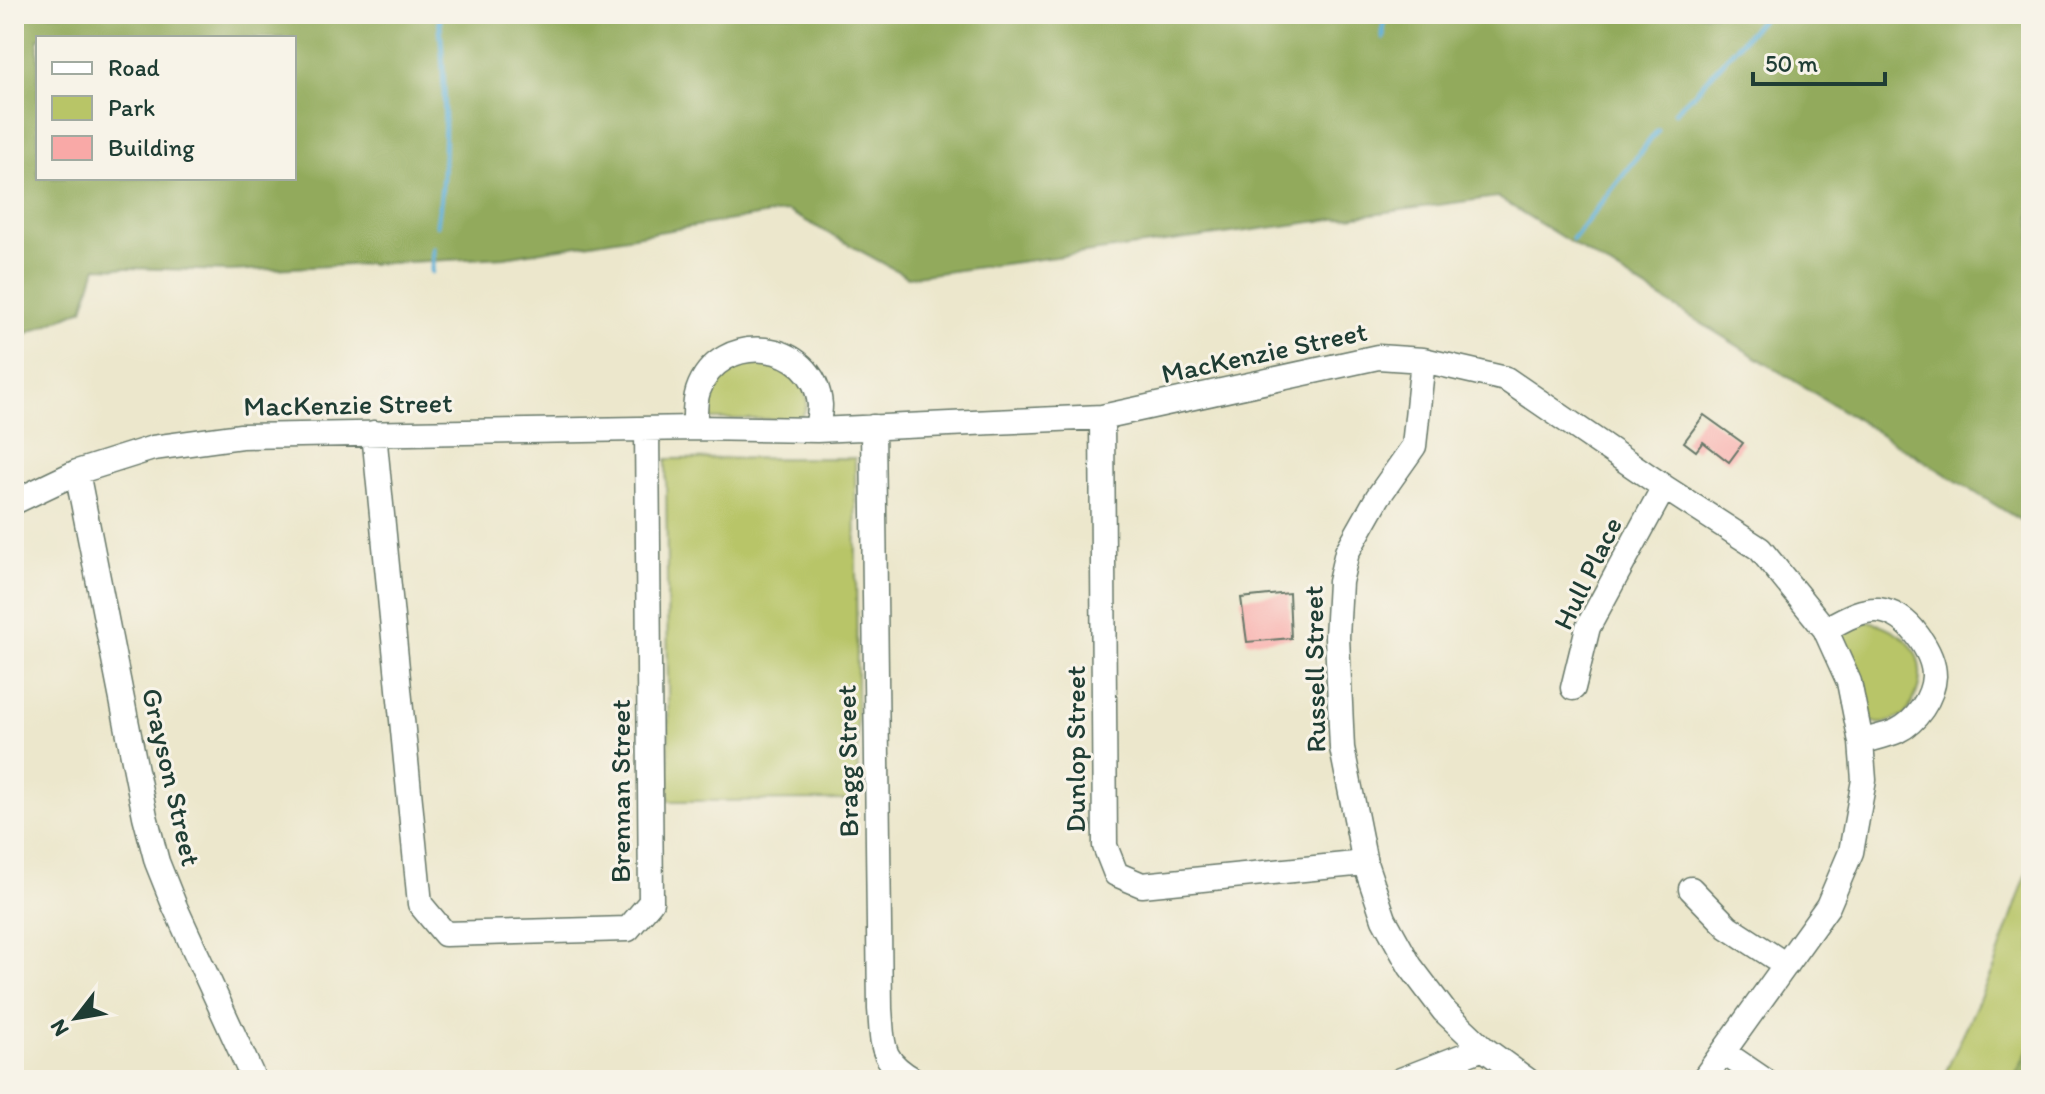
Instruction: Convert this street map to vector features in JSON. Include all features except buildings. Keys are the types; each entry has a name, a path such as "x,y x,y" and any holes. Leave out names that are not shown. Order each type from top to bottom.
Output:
{"street":[{"path":"695,428 696,401 705,377 723,359 747,349 760,349 785,355 805,371 818,394 817,430"},
{"name":"MacKenzie Street","path":"14,502 77,472 153,448 241,436 695,428 817,430 1102,417 1378,357 1423,360 1506,379 1760,549 1825,629 1849,682 1861,742 1864,780 1851,852 1828,906 1703,1080"},
{"name":"Russell Street","path":"1423,360 1414,446 1378,497 1347,552 1340,582 1337,637 1342,748 1365,863 1384,919 1410,966 1444,1011 1483,1048 1527,1080"},
{"name":"Dunlop Street","path":"1102,417 1105,846 1116,874 1142,885 1365,863"},
{"name":"Bragg Street","path":"873,427 880,1009 883,1050 898,1071 914,1080"},
{"name":"Brennan Street","path":"374,433 420,904 445,934 628,929 651,902 647,429"},
{"name":"Grayson Street","path":"77,472 145,816 157,862 254,1080"},
{"name":"Hull Place","path":"1573,688 1588,627 1664,487"},
{"path":"1825,629 1857,613 1875,610 1892,613 1909,624 1932,660 1934,676 1921,711 1899,730 1861,742"},
{"path":"1691,889 1728,927 1786,965"},
{"path":"1401,1080 1483,1048"},
{"path":"1723,1052 1764,1080"}],"green space":[{"path":"14,14 2031,14 2031,527 1497,197 908,277 788,211 505,257 230,271 96,267 83,309 14,339"},
{"path":"763,357 787,368 798,378 807,399 804,413 799,419 712,419 706,394 714,375 727,367"},
{"path":"855,458 858,800 669,801 666,459"},
{"path":"1869,621 1886,627 1911,646 1920,670 1919,685 1904,716 1885,723 1876,723 1867,718 1843,645 1846,632"},
{"path":"2031,861 2031,1080 1942,1080 1994,967"},
{"path":"2031,1044 2031,1080 2013,1080"}],"waterway":[{"path":"437,225 445,120 439,14"},
{"path":"1383,38 1384,14"},
{"path":"1675,112 1766,14"},
{"path":"1573,239 1658,130"},
{"path":"432,272 433,248"}]}
